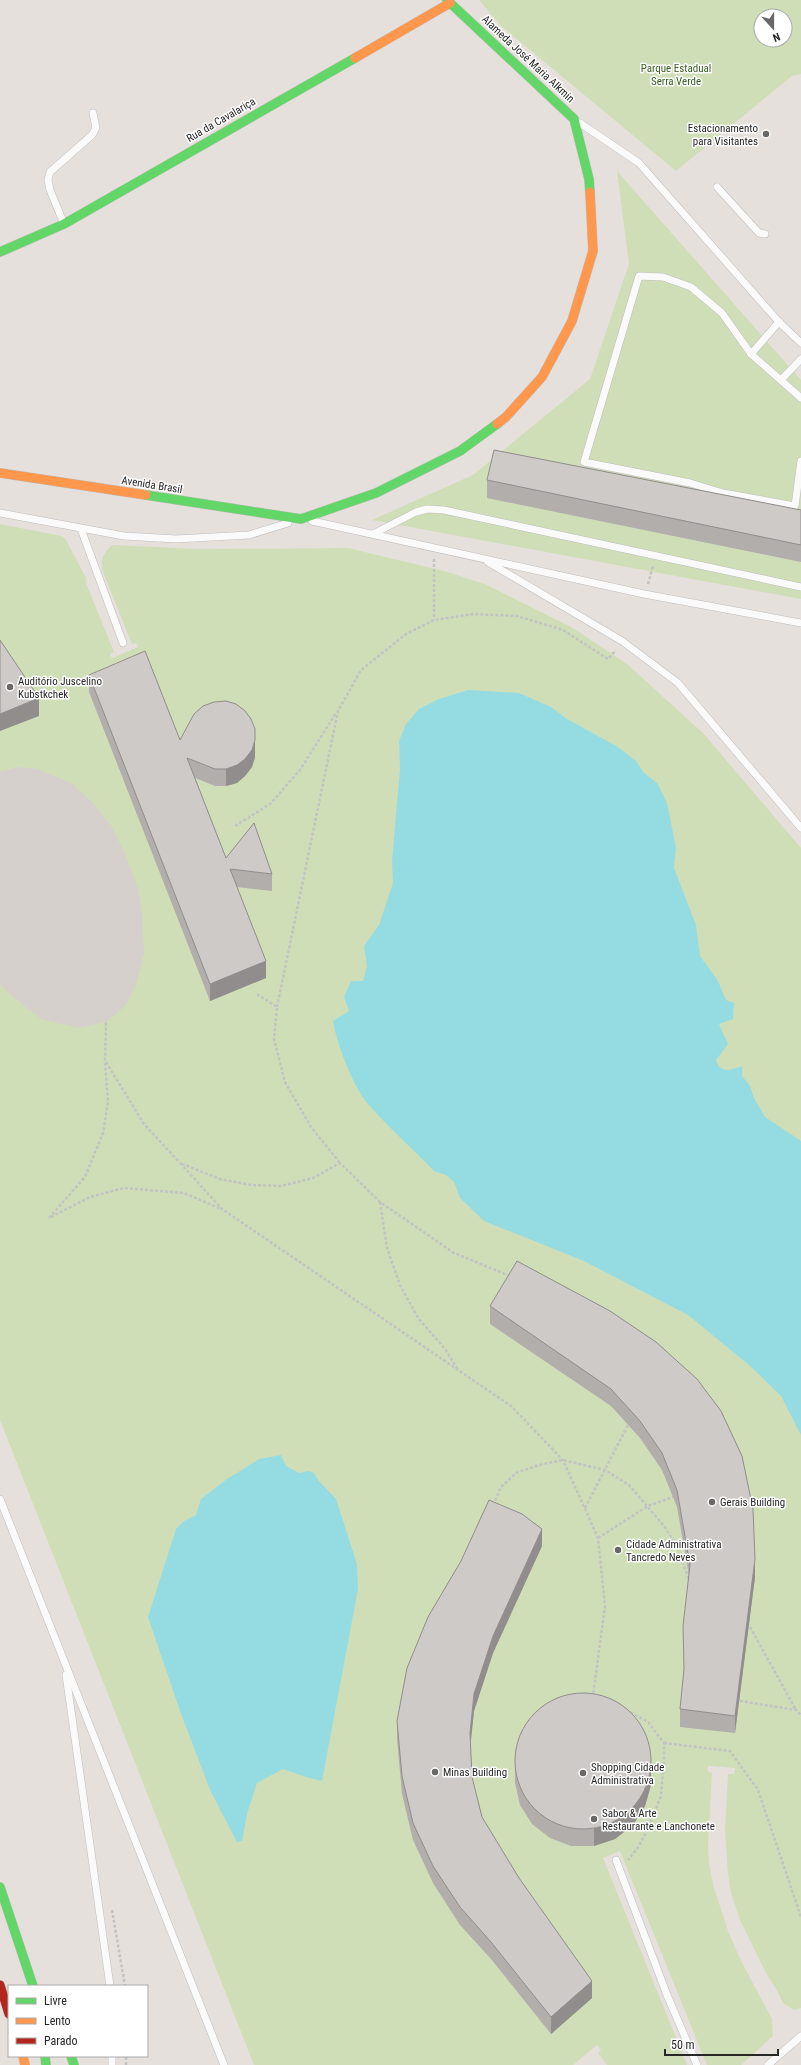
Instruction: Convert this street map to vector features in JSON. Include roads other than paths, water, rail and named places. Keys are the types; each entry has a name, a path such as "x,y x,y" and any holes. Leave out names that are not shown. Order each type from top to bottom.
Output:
{"main road":[{"name":"Alameda José Maria Alkmin","path":"449,2 574,119"},
{"name":"Rua da Cavalariça","path":"0,252 64,224 449,2"},
{"path":"301,519 376,493 460,451 506,417 542,377 572,321 593,251 589,179 574,119"},
{"name":"Avenida Brasil","path":"0,473 301,519"},
{"path":"0,1887 33,1985"},
{"path":"0,1986 8,2011"}],"lane":[{"path":"64,224 58,212 48,180 50,172 92,135 96,128 93,113"},
{"path":"574,119 639,163 779,322 801,344"},
{"path":"717,187 759,233 765,234"},
{"path":"801,398 751,354 722,313 691,287 663,277 639,276 584,462 690,483 723,493 795,506 801,461"},
{"path":"751,354 779,322"},
{"path":"781,380 801,359"},
{"path":"373,534 416,512 427,509 444,510 801,587"},
{"path":"0,513 124,536 176,539 249,535 301,519 644,594 801,622"},
{"path":"80,529 123,643"},
{"path":"482,559 622,642 678,683 801,828"},
{"path":"0,1499 64,1664 224,2065"},
{"path":"64,1664 110,1985"},
{"path":"616,1860 667,1995 697,2065"},
{"path":"768,2065 801,2036"}],"water":[{"path":"468,690 519,693 551,707 567,719 618,747 636,761 644,773 657,783 667,803 676,848 674,868 696,925 700,956 718,981 726,1000 734,1003 733,1019 719,1024 728,1044 716,1060 720,1067 726,1070 742,1066 742,1076 750,1086 754,1098 765,1117 801,1141 801,1435 781,1396 749,1365 688,1315 584,1261 484,1221 460,1198 454,1182 446,1175 434,1171 367,1103 356,1086 346,1064 333,1021 349,1011 344,997 351,981 363,981 367,966 364,946 379,925 393,883 392,861 400,769 399,741 406,724 419,709 439,699"},
{"path":"281,1455 286,1466 299,1473 309,1471 314,1473 318,1480 336,1499 357,1564 358,1589 322,1781 283,1769 257,1783 247,1814 242,1841 237,1842 210,1790 180,1711 148,1617 176,1529 184,1521 196,1515 201,1499 227,1479 259,1459"}],"place":[{"name":"Estacionamento para Visitantes","path":"766,134"},
{"name":"Auditório Juscelino Kubstkchek","path":"10,687"},
{"name":"Gerais Building","path":"712,1502"},
{"name":"Cidade Administrativa Tancredo Neves","path":"618,1550"},
{"name":"Minas Building","path":"435,1772"},
{"name":"Shopping Cidade Administrativa","path":"583,1773"},
{"name":"Sabor & Arte Restaurante e Lanchonete","path":"594,1819"}],"park label":[{"name":"Parque Estadual Serra Verde","path":"676,74"}]}
